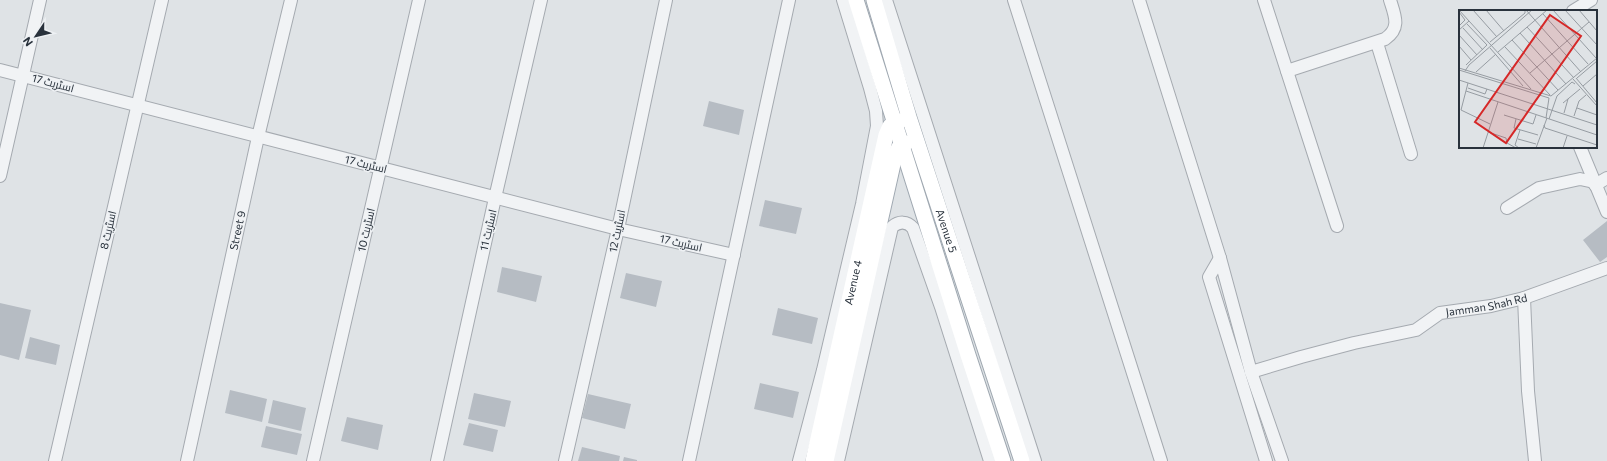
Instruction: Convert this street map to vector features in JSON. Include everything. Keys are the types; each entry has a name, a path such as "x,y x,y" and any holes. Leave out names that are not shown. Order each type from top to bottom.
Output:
{"main road":[{"name":"Avenue 5","path":"854,0 1003,461"},
{"name":"Avenue 5","path":"874,0 909,117 1022,461"},
{"path":"894,123 909,117"},
{"name":"Avenue 4","path":"813,461 886,134 888,129 894,123"},
{"path":"901,145 917,140"},
{"name":"Avenue 4","path":"826,461 895,155 897,149 901,145"}],"street":[{"path":"0,176 40,0"},
{"name":"اسٹریٹ 8","path":"55,461 162,0"},
{"name":"Street 9","path":"187,461 258,137 291,0"},
{"name":"اسٹریٹ 10","path":"313,461 420,0"},
{"name":"اسٹریٹ 11","path":"437,461 541,0"},
{"name":"اسٹریٹ 12","path":"565,461 618,229 666,0"},
{"path":"689,461 789,0"},
{"path":"799,461 860,211 877,126 876,111 870,88 854,0"},
{"path":"886,0 1035,461"},
{"path":"1014,0 1161,461"},
{"path":"1139,0 1220,258 1251,372 1282,461"},
{"path":"1264,0 1337,226"},
{"path":"1287,71 1385,39 1394,31 1396,23 1390,0"},
{"path":"1575,10 1591,0"},
{"path":"1376,43 1411,154"},
{"name":"اسٹریٹ 17","path":"0,70 618,229 734,255"},
{"path":"1580,148 1594,184 1607,212"},
{"path":"1507,208 1539,188 1580,179 1594,184 1607,178"},
{"path":"838,461 892,227 900,222 905,222 913,228 941,307 990,461"},
{"path":"1220,258 1209,277 1266,461"},
{"name":"Jamman Shah Rd","path":"1251,372 1354,343 1416,330 1440,313 1491,306 1524,298 1607,268"},
{"path":"1524,298 1528,391 1535,461"}],"building":[{"path":"709,101 744,110 739,135 703,126"},
{"path":"765,200 802,208 796,234 759,226"},
{"path":"1607,221 1607,257 1600,262 1583,240"},
{"path":"502,267 542,276 536,302 497,292"},
{"path":"626,273 662,281 656,307 620,298"},
{"path":"0,303 31,310 19,360 0,355"},
{"path":"778,308 818,318 812,344 772,335"},
{"path":"30,337 60,345 56,365 25,358"},
{"path":"760,383 799,392 793,418 754,409"},
{"path":"230,390 267,399 262,422 225,413"},
{"path":"474,393 511,401 505,427 468,419"},
{"path":"588,394 631,404 625,429 582,418"},
{"path":"273,400 306,408 301,431 268,423"},
{"path":"347,417 383,425 378,450 341,441"},
{"path":"469,423 498,430 493,452 463,445"},
{"path":"266,426 302,434 297,455 261,447"},
{"path":"582,447 620,456 619,461 578,461"},
{"path":"624,457 637,460 637,461 623,461"}]}
